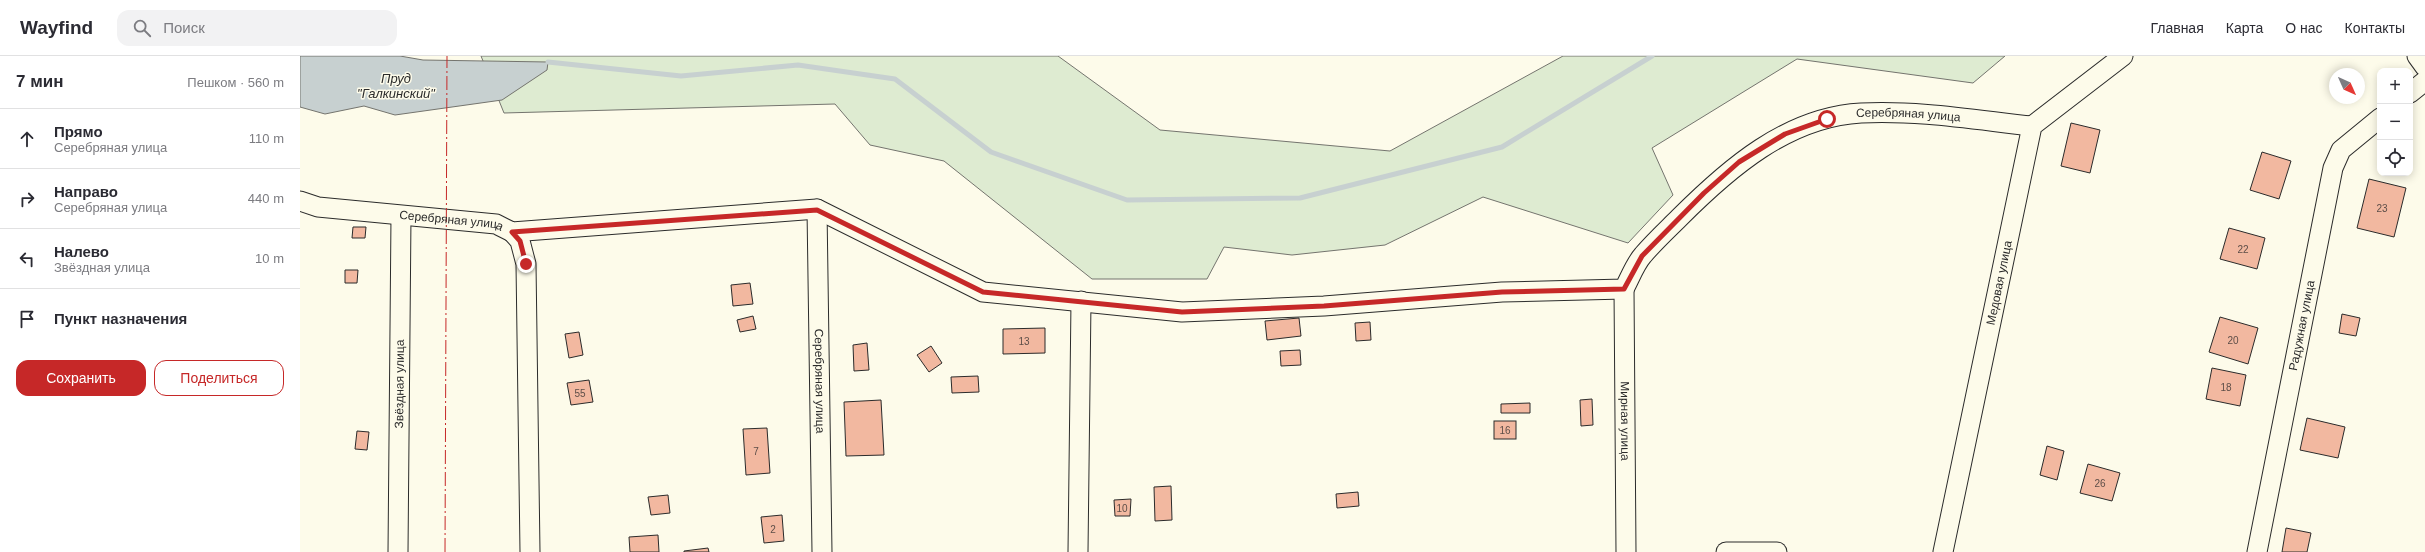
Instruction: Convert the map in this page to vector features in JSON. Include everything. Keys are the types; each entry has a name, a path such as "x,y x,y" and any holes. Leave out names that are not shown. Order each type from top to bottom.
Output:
{"street":[{"path":"2032,126 2123,56"},
{"path":"2417,56 2425,67"},
{"path":"2413,91 2425,81"},
{"name":"Серебряная улица","path":"1624,289 1642,256 1704,193 1739,162 1785,134 1827,119 1860,113 1932,115 2032,126"},
{"name":"Радужная улица","path":"2256,552 2333,168 2341,150 2377,120"},
{"name":"Медовая улица","path":"1943,552 2032,126"},
{"name":"Серебряная улица","path":"300,201 318,207 496,224 512,232 817,210 822,552"},
{"path":"817,210 983,292 1182,312 1324,306 1502,292 1624,289"},
{"name":"Звёздная улица","path":"398,552 401,216"},
{"path":"512,232 520,241 526,264 530,552"},
{"name":"Мирная улица","path":"1624,289 1626,552"},
{"path":"1078,552 1081,301"},
{"path":"1726,552 1777,552"}],"green space":[{"path":"481,56 1058,56 1160,130 1390,151 1563,56 2005,56 1973,83 1797,59 1652,148 1673,195 1628,243 1483,197 1385,245 1292,255 1224,247 1207,279 1092,279 944,161 870,145 835,104 504,113"}],"water":[{"name":"Пруд \"Галкинский\"","path":"300,56 400,56 423,60 548,62 547,70 502,100 395,115 364,106 325,114 300,107"}],"building":[{"path":"2071,123 2100,130 2090,173 2061,166"},
{"path":"2262,152 2291,161 2279,199 2250,190"},
{"path":"2369,179 2406,188 2394,237 2357,228"},
{"path":"353,227 366,227 365,238 352,238"},
{"path":"2229,228 2265,238 2257,269 2220,259"},
{"path":"345,270 358,270 357,283 345,283"},
{"path":"750,283 753,304 733,306 731,285"},
{"path":"2342,314 2360,318 2356,336 2339,333"},
{"path":"753,316 756,329 740,332 737,320"},
{"path":"2220,317 2258,328 2248,364 2209,352"},
{"path":"1299,318 1301,336 1267,340 1265,321"},
{"path":"1370,322 1371,340 1356,341 1355,323"},
{"path":"1045,328 1045,353 1003,354 1003,329"},
{"path":"579,332 583,355 569,358 565,334"},
{"path":"867,343 869,370 854,371 853,345"},
{"path":"931,346 942,363 929,372 917,355"},
{"path":"1300,350 1301,365 1281,366 1280,351"},
{"path":"2212,368 2246,375 2240,406 2206,399"},
{"path":"978,376 979,392 952,393 951,377"},
{"path":"589,380 593,402 571,405 567,383"},
{"path":"1592,399 1593,425 1581,426 1580,400"},
{"path":"881,400 884,455 846,456 844,402"},
{"path":"1530,403 1530,413 1501,413 1501,404"},
{"path":"2307,418 2345,427 2338,458 2300,450"},
{"path":"1494,421 1516,421 1516,439 1494,439"},
{"path":"767,428 770,473 746,475 743,429"},
{"path":"357,431 369,432 367,450 355,449"},
{"path":"2047,446 2064,451 2057,480 2040,475"},
{"path":"2088,464 2120,473 2112,501 2080,493"},
{"path":"1171,486 1172,520 1155,521 1154,487"},
{"path":"1358,492 1359,506 1337,508 1336,494"},
{"path":"668,495 670,513 651,515 648,497"},
{"path":"1131,499 1130,516 1115,516 1114,500"},
{"path":"782,515 784,541 764,543 761,517"},
{"path":"2286,528 2311,533 2307,552 2282,552"},
{"path":"658,535 659,552 630,552 629,537"},
{"path":"708,548 709,552 684,552 684,551"}],"waterway":[{"path":"548,62 681,76 798,65 895,79 991,152 1127,200 1300,198 1502,147 1652,56"}],"power":[{"path":"445,552 447,56"}],"route":[{"path":"526,264 520,241 512,232 817,210 962,283 983,292 1182,312 1324,306 1502,292 1624,289 1642,256 1704,193 1739,162 1785,134 1827,119"}]}
